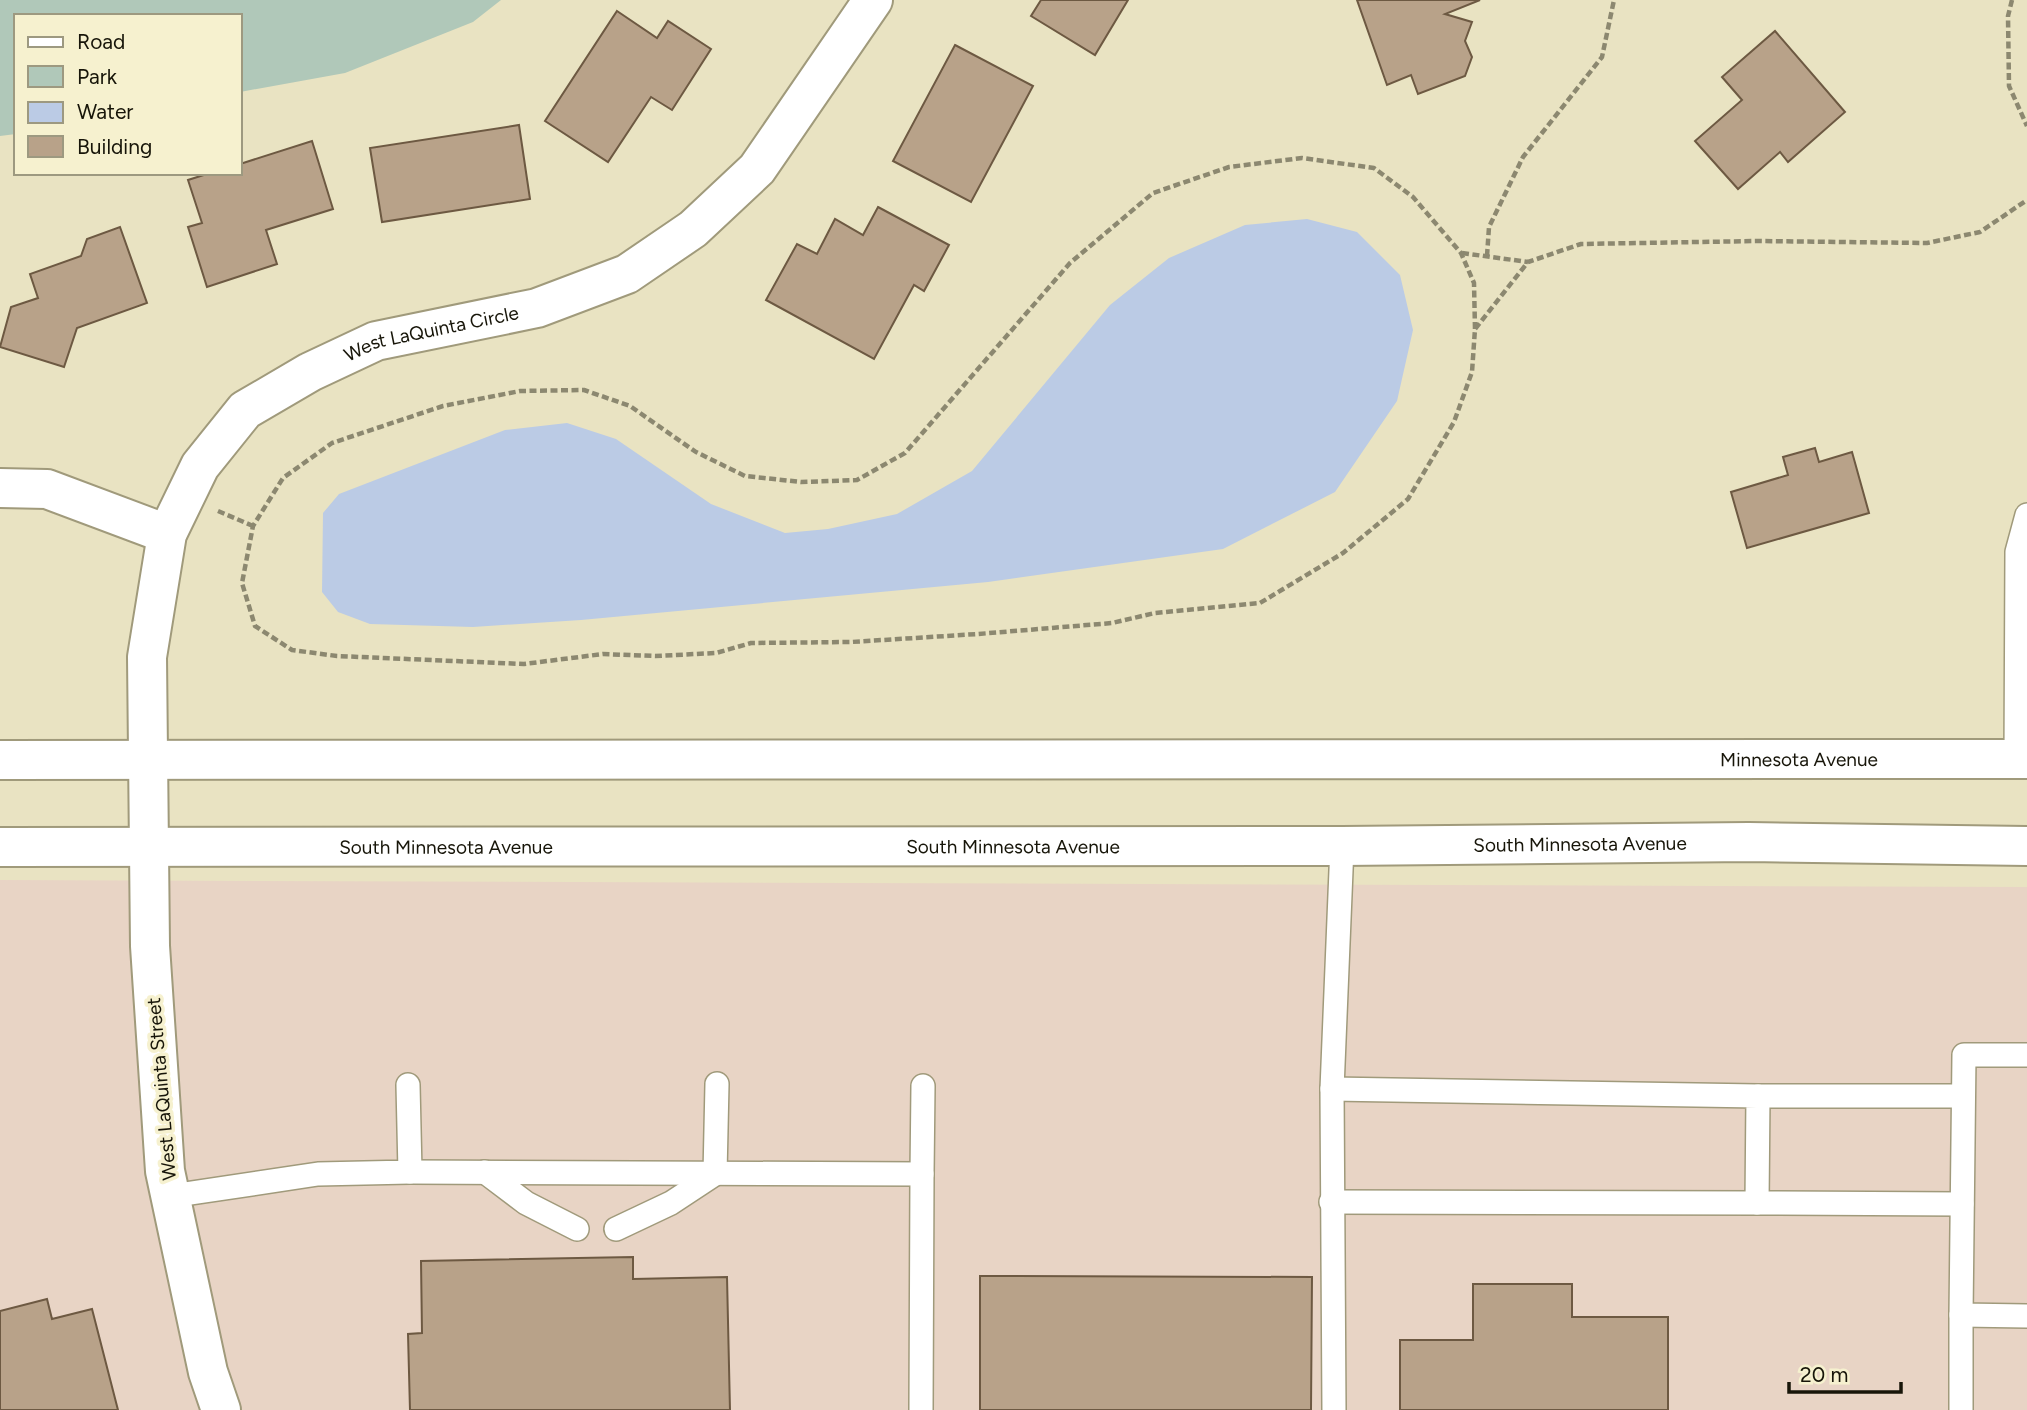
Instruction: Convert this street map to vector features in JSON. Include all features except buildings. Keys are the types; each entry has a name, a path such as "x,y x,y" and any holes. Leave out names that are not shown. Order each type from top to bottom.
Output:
{"main road":[{"name":"West LaQuinta Circle","path":"148,760 147,657 167,534 200,466 245,410 310,372 376,341 537,308 627,274 694,229 757,169 873,0"},
{"path":"0,488 47,489 167,534"},
{"name":"Minnesota Avenue","path":"148,760 2008,759"},
{"path":"0,760 148,760"},
{"name":"West LaQuinta Street","path":"148,760 150,946 165,1171 208,1372 221,1410"},
{"name":"South Minnesota Avenue","path":"0,847 1342,846 1749,842 2027,846"}],"lane":[{"path":"2008,759 2022,596 2017,552 2027,515"},
{"path":"1334,1410 1332,1089 1342,846"},
{"path":"1961,1410 1964,1055 2027,1055"},
{"path":"715,1174 717,1084"},
{"path":"408,1085 410,1171"},
{"path":"921,1410 923,1086"},
{"path":"1332,1089 1758,1096 1963,1096"},
{"path":"1757,1203 1758,1096"},
{"path":"171,1196 318,1174 410,1171 922,1174"},
{"path":"485,1172 526,1203 577,1229"},
{"path":"616,1229 671,1203 715,1174"},
{"path":"1331,1202 1962,1204"},
{"path":"1961,1315 2027,1316"}],"path":[{"path":"1487,256 1489,227 1523,157 1602,57 1614,0"},
{"path":"2012,0 2008,16 2009,86 2027,126"},
{"path":"1302,158 1374,168 1413,197 1461,253 1474,283 1475,329 1472,372 1454,422 1408,499 1343,554 1260,603 1155,613 1112,623 992,633 851,642 751,643 716,653 655,656 603,654 524,664 337,656 292,650 255,626 242,583 253,526 283,478 332,443 443,406 520,391 584,390 630,406 696,452 745,476 801,482 857,480 905,453 1070,263 1122,219 1153,193 1229,167 1302,158"},
{"path":"1461,253 1528,262 1581,244 1757,241 1927,243 1980,232 2027,200"},
{"path":"1475,329 1528,262"}],"shaded area":[{"path":"0,880 2027,887 2027,1410 0,1410"}],"green space":[{"path":"0,0 501,0 473,22 345,73 242,92 242,14 14,14 14,134 0,136"}],"water":[{"path":"1307,219 1357,232 1400,275 1413,330 1397,401 1335,492 1223,549 988,582 581,620 473,627 370,624 338,612 322,592 323,513 339,494 505,430 567,423 616,439 711,504 785,533 828,529 897,514 972,471 1110,305 1169,258 1245,225"}]}
